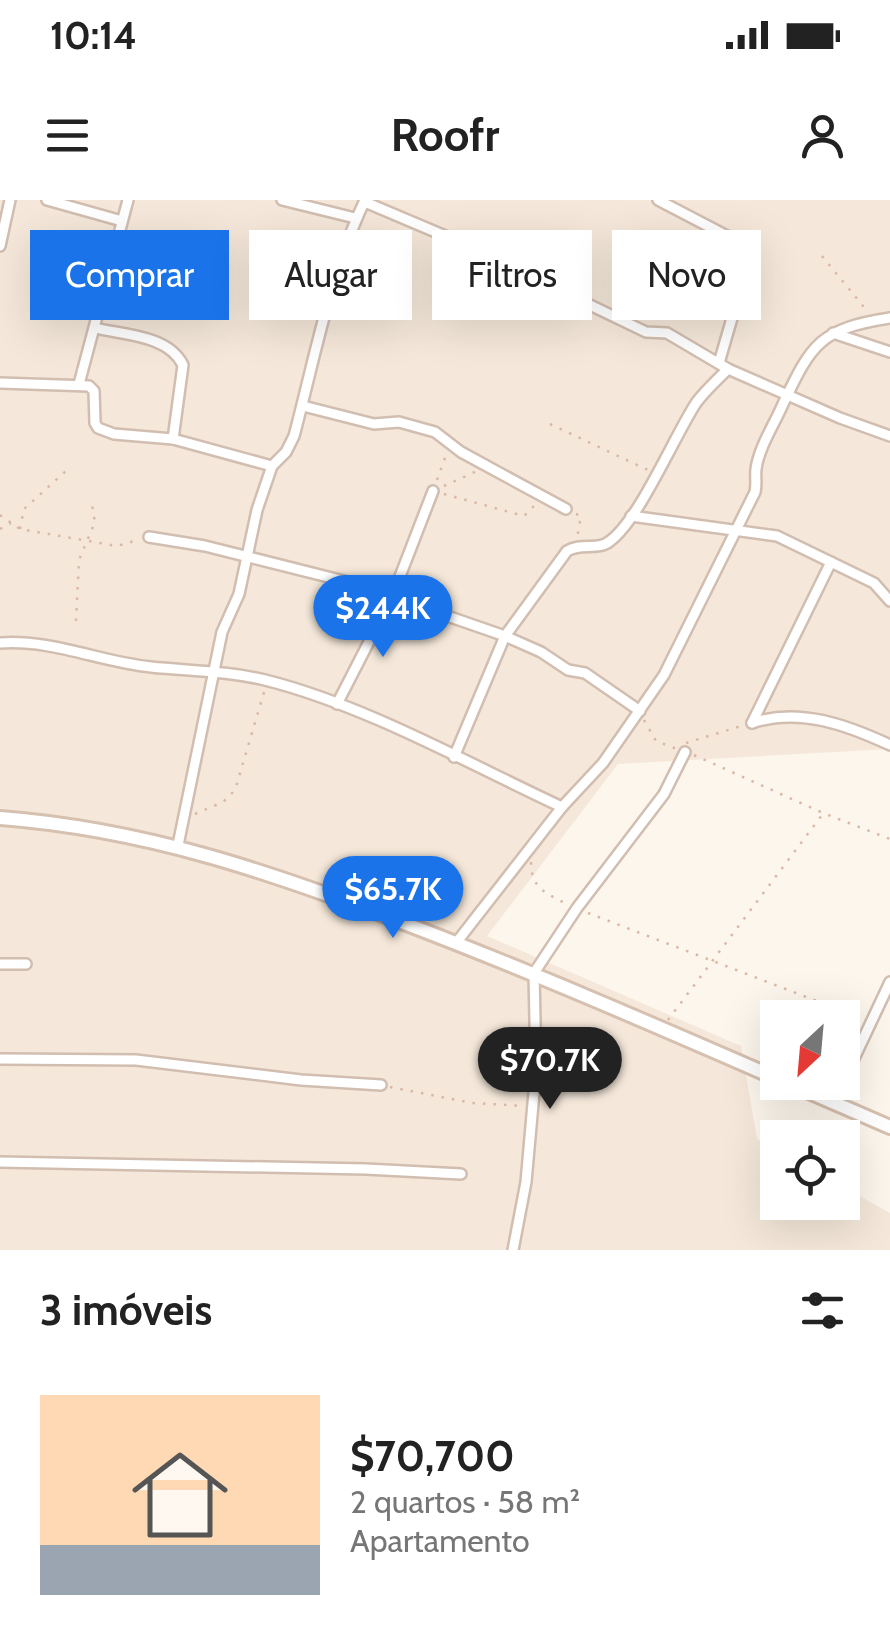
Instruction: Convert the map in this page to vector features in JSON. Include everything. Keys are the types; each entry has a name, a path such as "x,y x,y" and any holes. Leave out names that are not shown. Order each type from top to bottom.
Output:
{"main road":[{"path":"0,818 178,845 280,876 534,973 760,1071"},
{"path":"827,1100 890,1127"}],"street":[{"path":"0,246 10,200"},
{"path":"47,200 122,221"},
{"path":"79,384 128,200"},
{"path":"282,200 355,218"},
{"path":"454,757 505,636 549,573 576,545 600,546 610,542 631,516 698,400 723,366 752,248 658,200"},
{"path":"178,845 222,632 239,594 256,510 272,466 286,452 303,406 355,218 365,201 646,332 667,333 723,366 890,436"},
{"path":"456,943 562,808 603,763 664,675 756,492 755,472 763,448 804,360 833,333 852,324 890,318"},
{"path":"94,328 162,343 179,356 183,365 173,439"},
{"path":"833,333 890,352"},
{"path":"0,382 79,384 94,391 95,423 104,431 173,439 272,466"},
{"path":"303,406 374,424 399,422 435,432 461,452 566,509"},
{"path":"337,704 392,597 433,491"},
{"path":"631,516 777,536 874,583 890,601"},
{"path":"149,536 248,556 392,597 505,636 541,652 568,670 586,673 640,711"},
{"path":"752,723 831,562"},
{"path":"0,643 27,641 150,667 214,670 267,681 337,704 562,808"},
{"path":"752,723 768,717 807,717 890,745"},
{"path":"512,1250 526,1182 536,1070 534,973 577,908 648,817 685,752"},
{"path":"0,964 26,964"},
{"path":"834,1103 890,982"},
{"path":"0,1059 136,1060 301,1080 381,1085"},
{"path":"0,1162 347,1168 460,1174"}],"path":[{"path":"822,256 876,320"},
{"path":"550,424 656,474"},
{"path":"433,491 450,442"},
{"path":"433,491 489,466"},
{"path":"20,529 24,509 67,470"},
{"path":"433,491 524,516 542,497"},
{"path":"76,621 79,560 96,522 91,498"},
{"path":"566,509 581,516 576,545"},
{"path":"0,516 20,529 117,546 149,536"},
{"path":"0,529 12,523"},
{"path":"184,818 223,802 235,790 267,681"},
{"path":"640,711 656,741 707,758 823,813 890,839"},
{"path":"670,747 752,723"},
{"path":"662,1029 823,813"},
{"path":"531,847 531,876 539,890 870,1022"},
{"path":"381,1085 472,1103 531,1107"}],"shaded area":[{"path":"0,200 890,200 890,749 618,764 487,936 741,1046 760,1141 760,1220 860,1220 860,1196 890,1213 890,1250 0,1250"}]}
